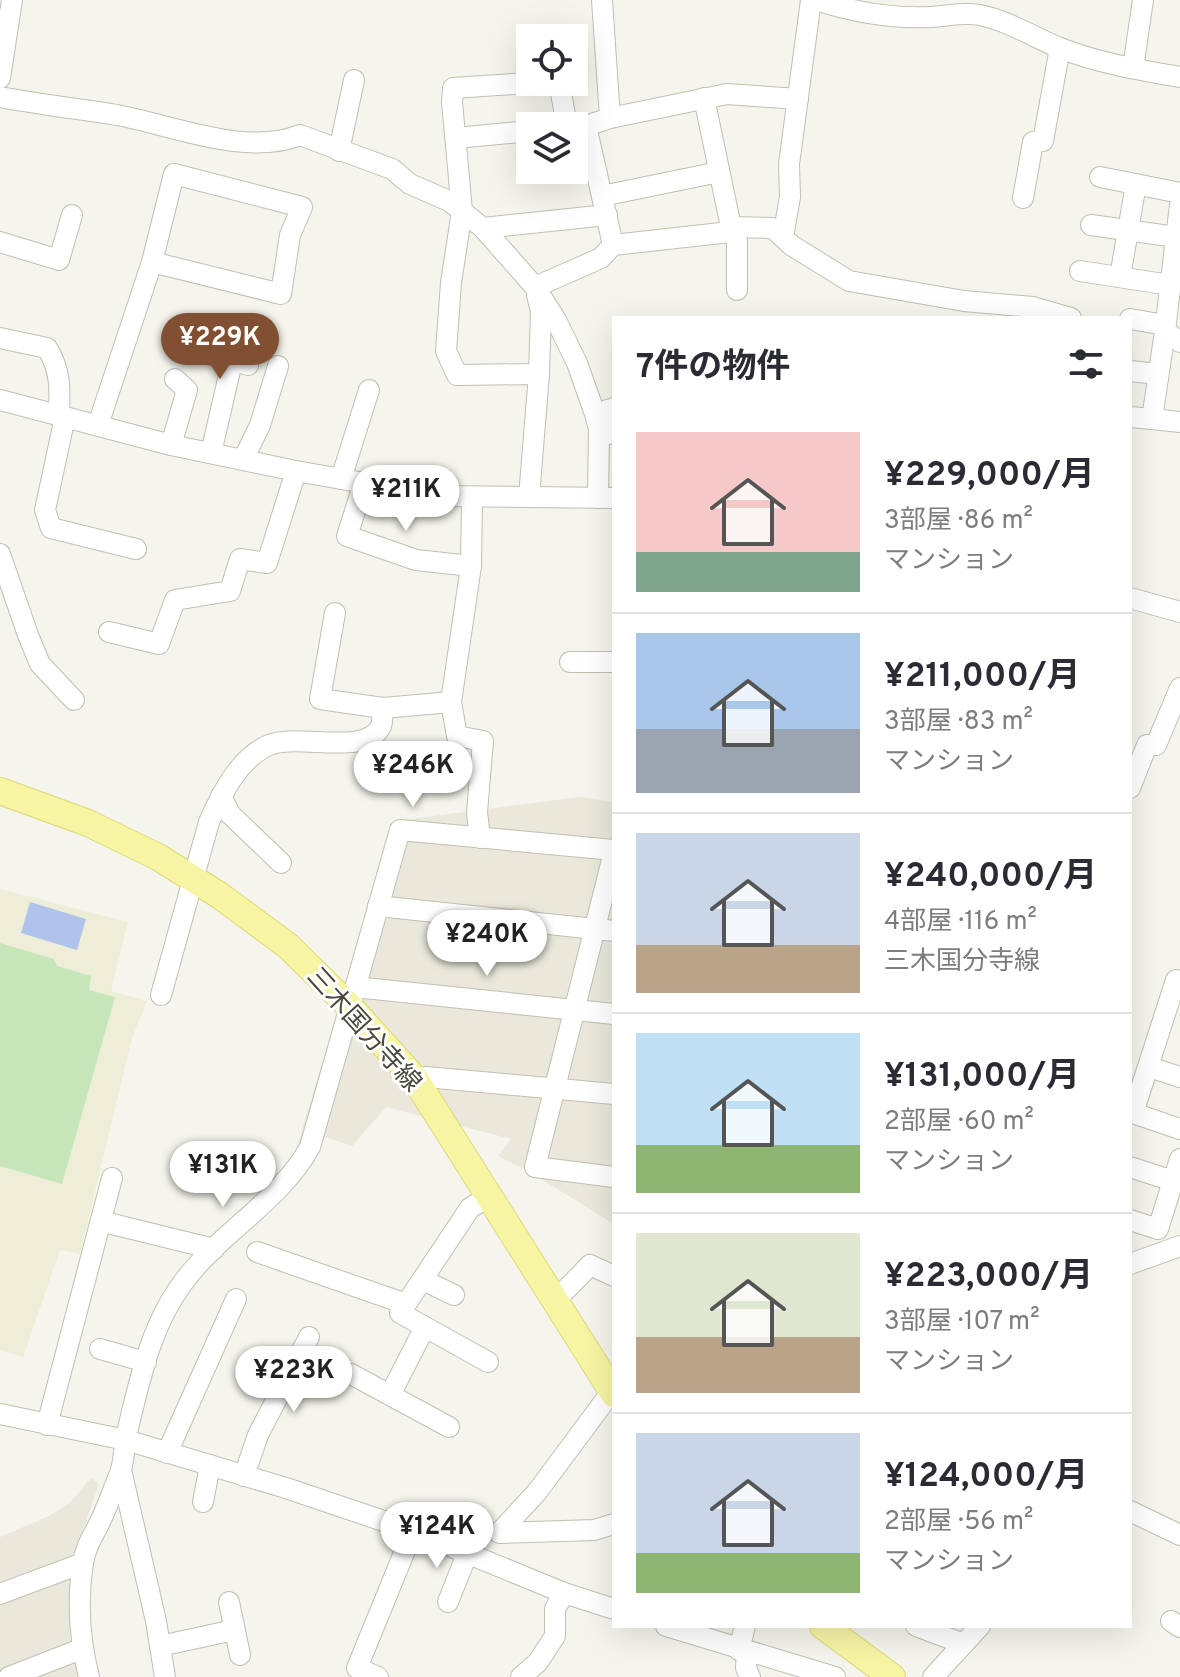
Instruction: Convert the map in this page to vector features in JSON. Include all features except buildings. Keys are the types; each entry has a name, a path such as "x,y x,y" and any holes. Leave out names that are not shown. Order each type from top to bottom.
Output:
{"main road":[{"name":"三木国分寺線","path":"0,791 88,823 158,857 193,878 288,946 352,997 415,1079 612,1390"},
{"path":"826,1628 892,1677"}],"street":[{"path":"602,0 610,118"},
{"path":"783,237 790,197 789,164 814,0 850,11 892,16 931,17 980,8 1060,48 1180,77"},
{"path":"1133,68 1143,0"},
{"path":"0,78 7,10"},
{"path":"1023,198 1033,142 1043,141 1060,48"},
{"path":"339,151 354,80"},
{"path":"516,84 453,88 462,211 451,283 446,351 457,375 539,374"},
{"path":"588,124 727,94 798,99"},
{"path":"0,97 119,116 251,143 285,141 300,135 392,169 410,184 449,201 483,228 535,287 556,320 577,363 595,414 606,498"},
{"path":"704,98 731,230 737,240 737,290"},
{"path":"456,138 516,132"},
{"path":"588,161 604,206 613,245"},
{"path":"483,228 604,206 719,172"},
{"path":"98,425 152,262 174,174 302,207 290,235 281,294 152,262"},
{"path":"1100,177 1180,193"},
{"path":"1120,277 1136,184"},
{"path":"1152,419 1158,374 1170,333 1170,285 1180,205"},
{"path":"0,242 59,260 72,215"},
{"path":"1091,225 1176,237"},
{"path":"535,287 601,258 613,245 731,230 773,228 791,245 849,281 964,309 1033,307 1064,316"},
{"path":"1080,271 1170,285"},
{"path":"529,497 541,312 535,287"},
{"path":"1132,320 1170,333"},
{"path":"0,338 47,348 55,362 62,416 45,510 51,528 136,549"},
{"path":"204,353 240,364 211,453"},
{"path":"244,458 260,425 278,366"},
{"path":"1132,371 1158,374"},
{"path":"171,445 187,390 175,379"},
{"path":"341,479 370,416 369,390"},
{"path":"0,400 171,445 438,496 606,498"},
{"path":"606,498 608,425 605,411 612,409"},
{"path":"1132,417 1180,422"},
{"path":"109,632 159,644 175,600 230,591 233,557 274,564 296,471"},
{"path":"364,483 347,536 416,560 471,566"},
{"path":"472,497 471,566 451,702 457,736 483,741 477,812 480,838"},
{"path":"0,554 40,664 74,700"},
{"path":"1132,599 1180,612"},
{"path":"335,613 320,699 383,708 451,702"},
{"path":"570,662 612,662"},
{"path":"1132,783 1147,745 1156,745 1180,688"},
{"path":"161,995 209,822 240,767 266,746 283,740 355,743 370,738 381,726 383,708"},
{"path":"221,796 230,814 281,863"},
{"path":"89,1677 81,1649 83,1563 89,1539 99,1525 121,1470 152,1339 167,1305 187,1277 297,1171 310,1147 400,830 612,851"},
{"path":"612,867 604,930 575,1010 535,1167 612,1177"},
{"path":"378,906 604,930"},
{"path":"1132,1110 1149,1067 1172,1022 1176,980"},
{"path":"352,997 612,1014"},
{"path":"1149,1067 1180,1077"},
{"path":"415,1079 426,1077 612,1094"},
{"path":"1132,1113 1180,1129"},
{"path":"1132,1263 1172,1249 1157,1236 1180,1159"},
{"path":"1132,1168 1173,1181"},
{"path":"47,1425 112,1178"},
{"path":"488,1362 400,1313 470,1208 490,1196"},
{"path":"1132,1221 1158,1229"},
{"path":"108,1223 214,1249"},
{"path":"257,1252 406,1304"},
{"path":"555,1301 590,1265 612,1275"},
{"path":"423,1280 454,1295"},
{"path":"167,1453 236,1299"},
{"path":"390,1395 425,1327"},
{"path":"244,1476 258,1435 309,1337"},
{"path":"100,1349 146,1362"},
{"path":"351,1374 449,1427"},
{"path":"612,1393 537,1492 499,1533 594,1530 612,1525"},
{"path":"0,1414 126,1440 210,1465 413,1531 564,1593 612,1608"},
{"path":"203,1502 210,1465"},
{"path":"121,1470 165,1677"},
{"path":"1132,1512 1180,1535"},
{"path":"378,1677 357,1668 413,1531"},
{"path":"448,1602 467,1554"},
{"path":"0,1594 83,1563"},
{"path":"521,1677 538,1662 555,1636 555,1609 564,1593"},
{"path":"229,1602 240,1655"},
{"path":"672,1628 835,1677"},
{"path":"745,1628 743,1651 750,1677"},
{"path":"921,1628 964,1644"},
{"path":"933,1677 978,1628"},
{"path":"160,1646 234,1630"},
{"path":"9,1677 81,1649"}],"shaded area":[{"path":"579,797 612,802 612,1223 498,1156 511,1139 386,1107 352,1146 318,1135 295,1153 395,821"},
{"path":"0,889 128,922 111,991 147,1001 132,1038 80,1254 60,1250 23,1357 0,1350"},
{"path":"91,1478 99,1484 73,1559 70,1641 78,1677 0,1677 0,1537 47,1517 70,1503"}],"green space":[{"path":"0,943 54,959 57,966 91,976 89,990 115,997 62,1184 0,1166"}],"water":[{"path":"30,902 86,919 77,950 21,933"}]}
